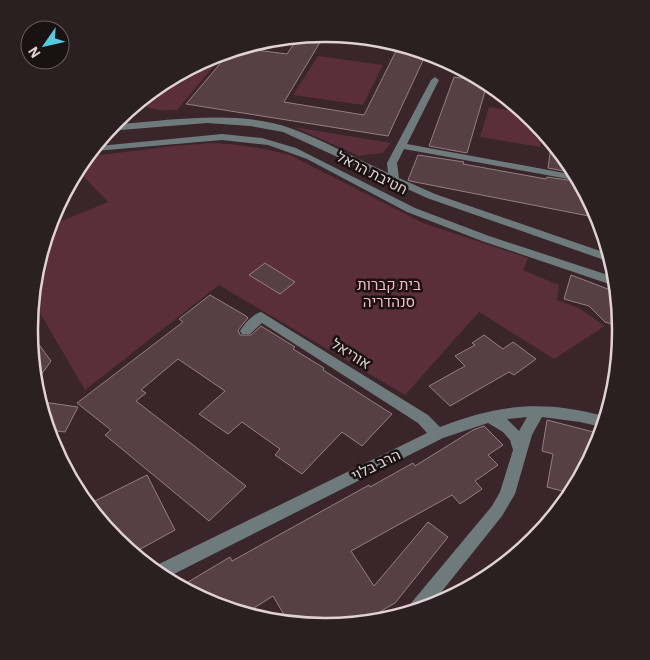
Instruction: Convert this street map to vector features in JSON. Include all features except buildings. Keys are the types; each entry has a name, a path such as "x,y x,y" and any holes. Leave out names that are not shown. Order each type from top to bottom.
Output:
{"street":[{"path":"395,180 392,163 435,80"},
{"name":"חטיבת הראל","path":"121,128 207,120 267,125 302,136 395,180 470,210 603,256"},
{"name":"חטיבת הראל","path":"102,148 222,137 272,143 302,154 374,192 432,218 608,280"},
{"path":"106,144 112,147"},
{"path":"402,146 568,176"},
{"path":"369,168 392,163"},
{"name":"אוריאל","path":"246,331 261,316 423,419 438,434"},
{"name":"הרב בלוי","path":"166,570 438,434 486,417 525,410 539,410 598,419"},
{"path":"425,599 508,494 525,434 539,410"},
{"path":"486,417 496,420 510,430 520,449"}],"green space":[{"path":"318,56 383,65 363,105 293,95"},
{"path":"216,64 177,110 154,109 146,106 181,81"},
{"path":"489,107 512,111 541,140 540,147 480,137"},
{"path":"294,127 391,143 383,153 359,156"},
{"name":"בית קברות סנהדריה","path":"210,143 231,144 290,155 423,223 528,258 523,270 559,285 557,300 579,308 605,326 554,359 479,312 405,395 219,285 85,390 38,310 47,256 58,222 108,202 83,176 97,155"}]}
